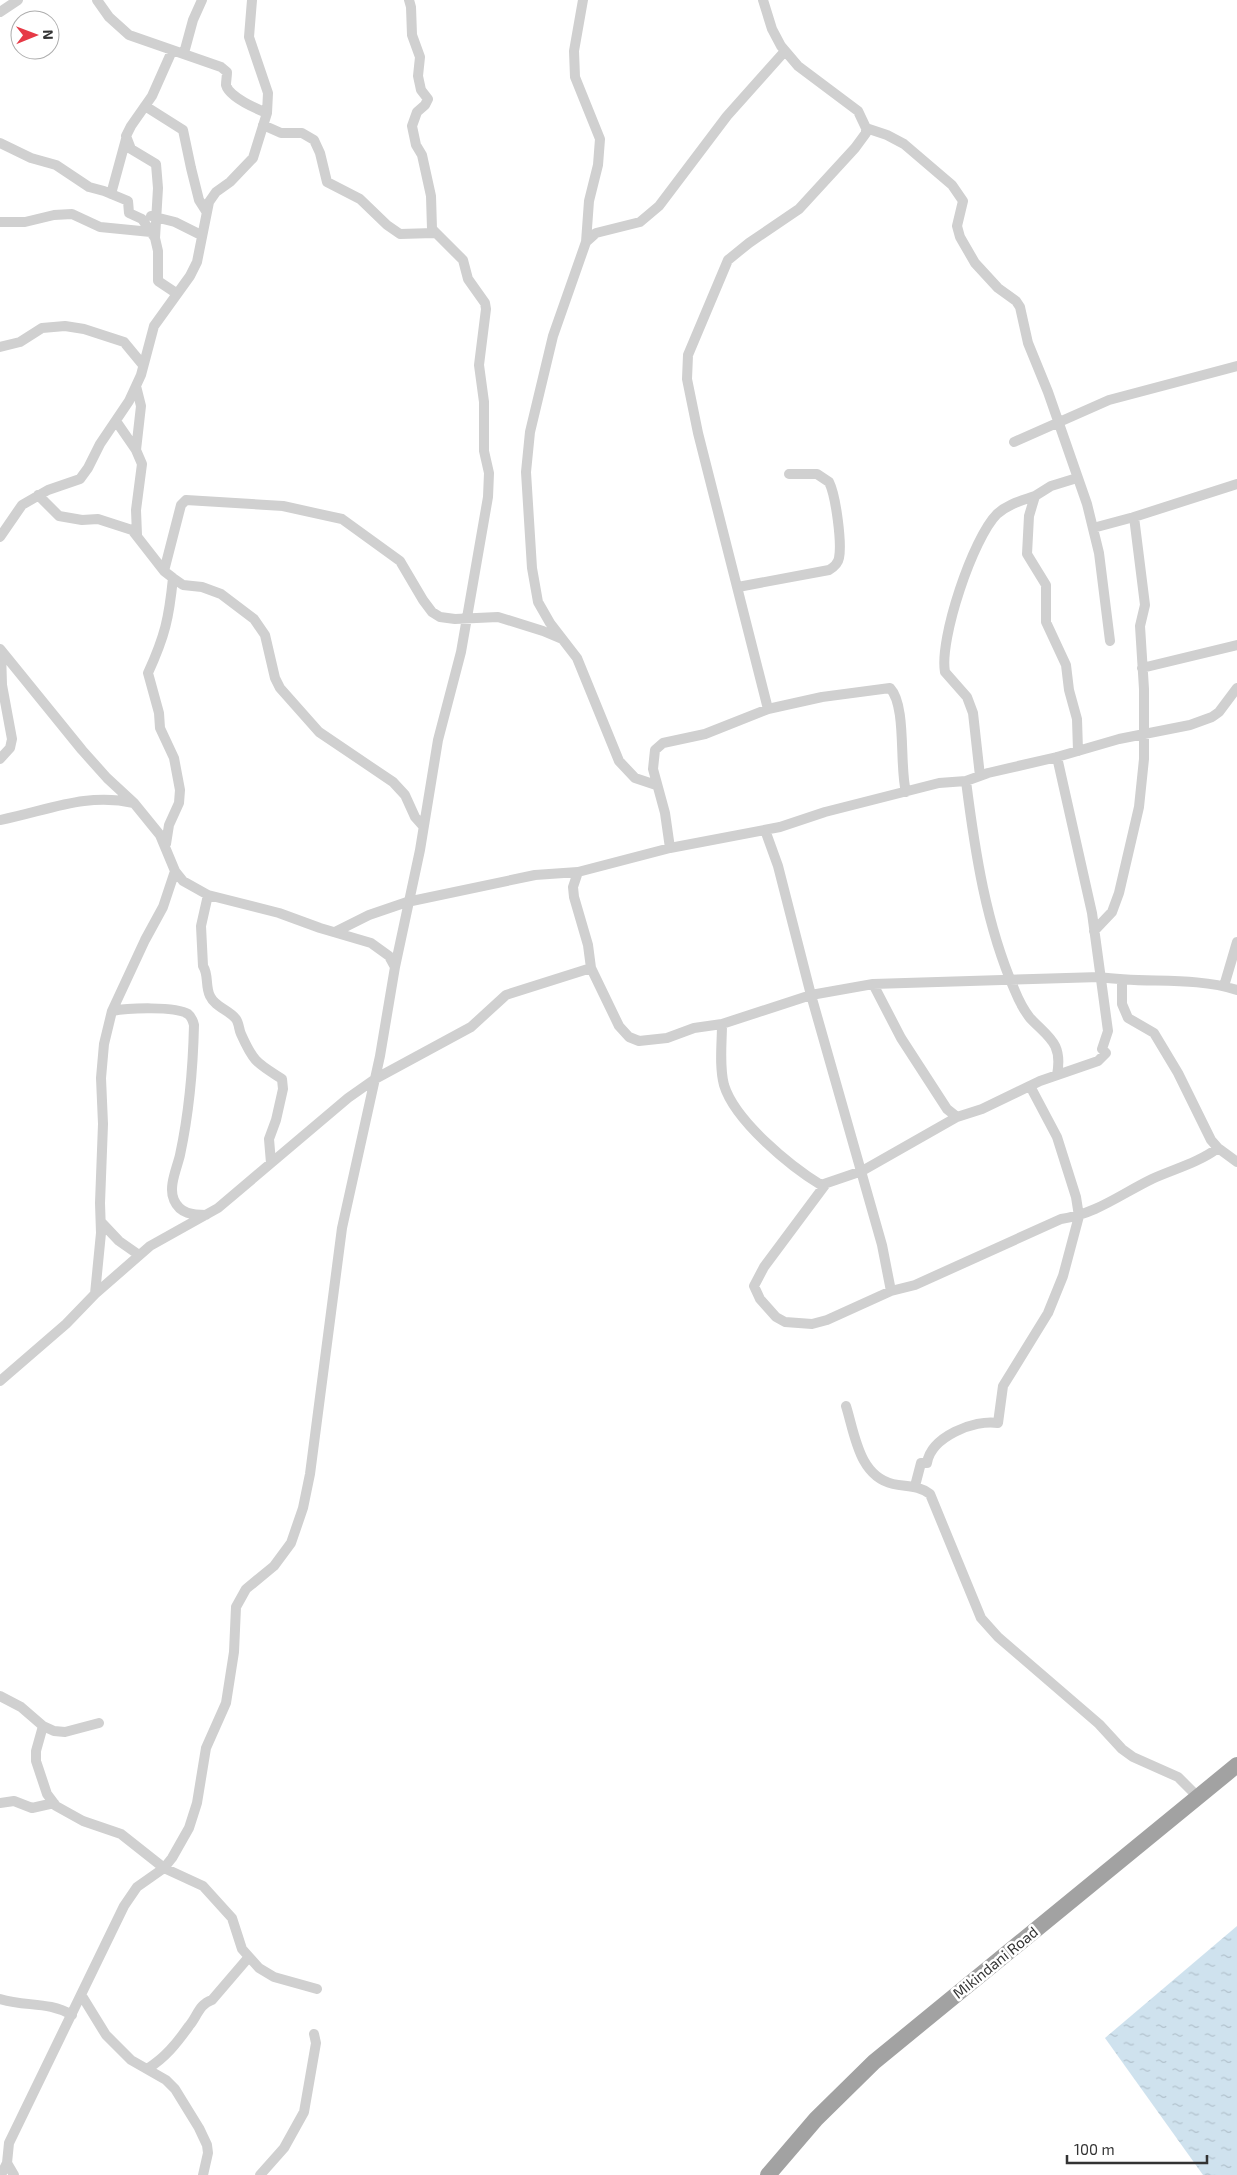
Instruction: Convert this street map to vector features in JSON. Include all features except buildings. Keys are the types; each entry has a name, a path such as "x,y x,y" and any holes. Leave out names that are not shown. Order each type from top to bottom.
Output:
{"highway":[{"name":"Mikindani Road","path":"768,2175 816,2119 874,2062 1237,1765"}],"street":[{"path":"0,12 18,0"},
{"path":"97,0 99,6 123,32 146,43 184,54 226,70 226,85 232,92 254,108 267,112"},
{"path":"184,54 193,20 202,0"},
{"path":"0,537 22,505 38,495 80,479 88,468 100,444 136,386 154,326 190,276 197,262 206,211 212,196 250,162 267,112 268,93 249,37 252,0"},
{"path":"1,2175 7,2163 9,2143 43,2070 82,1996 130,1896 143,1882 164,1868 172,1858 194,1817 206,1748 226,1703 234,1652 236,1607 246,1589 284,1555 291,1543 310,1474 342,1228 375,1079 407,902 420,850 438,740 456,677 490,480 484,451 484,402 479,373 486,309 485,303 468,279 463,260 434,234 431,221 431,196 422,154 416,145 412,126 417,112 425,105 428,99 422,90 418,76 420,57 412,35 412,8 409,0"},
{"path":"583,0 574,52 575,77 600,139 598,164 589,201 586,242 552,336 532,422 527,455 528,517 534,584 544,612 577,658 619,761 635,778 656,785"},
{"path":"763,0 774,34 785,51 798,66 858,112 866,128 866,133 855,148 805,203 728,260 688,355 686,379 698,433 768,709"},
{"path":"111,194 131,126 155,91 172,51"},
{"path":"586,242 596,233 640,222 659,206 727,116 785,51"},
{"path":"145,106 183,130 190,168 199,200 206,211"},
{"path":"263,125 282,133 302,133 314,140 320,153 326,182 360,199 394,231 406,235 434,234"},
{"path":"866,128 887,135 904,144 952,185 960,195 963,206 957,227 960,237 975,262 998,288 1016,301 1020,307 1028,343 1043,376 1093,528 1099,553 1110,641"},
{"path":"126,139 131,148 156,164 157,217 153,235"},
{"path":"0,143 31,158 56,165 88,187 128,201 129,213 175,222 201,235"},
{"path":"0,222 25,222 54,215 72,214 100,227 153,235"},
{"path":"137,215 153,235 158,251 157,278 160,284 176,293"},
{"path":"0,347 20,342 42,328 65,326 84,329 124,342 143,366"},
{"path":"1014,442 1037,434 1058,422 1108,400 1237,366"},
{"path":"136,386 141,406 136,450"},
{"path":"116,421 136,450 142,464 136,510 137,535"},
{"path":"738,587 824,572 834,568 838,562 840,548 838,517 831,487 821,475 790,474"},
{"path":"980,776 973,713 967,697 948,678 945,669 948,642 959,595 979,540 996,516 1005,508 1035,496 1051,486 1077,478"},
{"path":"1093,528 1237,484"},
{"path":"38,495 59,516 82,520 102,520 127,527 137,535 164,571 173,578 183,585 202,587 221,594 254,618 265,635 275,678 280,688 309,723 330,741 393,782 405,795 415,817 423,826"},
{"path":"1035,496 1029,516 1027,554 1047,588 1046,622 1066,665 1069,690 1077,719 1078,751"},
{"path":"164,571 180,505 186,500 283,506 334,517 350,524 400,561 432,612 448,619 491,617 505,619 543,631 563,640"},
{"path":"1094,931 1106,920 1116,903 1133,839 1139,807 1144,758 1140,626 1145,604 1134,517"},
{"path":"166,848 167,832 180,803 180,790 174,758 160,728 159,713 148,673 164,638 170,609 173,578"},
{"path":"1142,668 1237,645"},
{"path":"0,759 10,748 12,739 2,686 1,650"},
{"path":"1,650 107,778 134,803 160,834 175,871 195,889 208,895 279,913 362,940 377,946 389,956 395,967"},
{"path":"670,848 665,813 656,785 652,757 659,746 733,725 768,709 822,698 890,688 897,700 902,738 902,776 906,792"},
{"path":"335,932 369,915 407,902 535,876 578,872 670,848 764,830 950,781 966,781 1143,734 1190,725 1212,717 1225,706 1237,688"},
{"path":"722,1024 724,1084 738,1111 792,1164 821,1185 862,1171 957,1117 982,1109 1030,1086 1098,1061 1106,1053 1102,1049 1108,1031 1088,891 1057,758"},
{"path":"966,781 979,870 1001,960 1027,1014 1052,1040 1057,1054 1056,1076"},
{"path":"0,820 81,800 106,798 134,803"},
{"path":"764,830 778,866 811,995 882,1244 891,1291"},
{"path":"95,1294 102,1223 100,1203 103,1124 101,1078 104,1044 112,1011 145,940 163,907 175,871"},
{"path":"578,872 573,887 574,897 588,945 591,968 620,1026 634,1040 645,1041 667,1038 689,1030 722,1024 811,995 874,984 1100,977 1224,986 1237,990"},
{"path":"208,895 201,926 203,966 206,971 210,995 218,1005 236,1019 240,1033 256,1062 266,1070 282,1078 283,1089 270,1139 271,1163"},
{"path":"1224,986 1237,942"},
{"path":"0,1381 66,1324 95,1294 139,1255 150,1246 207,1215 271,1163 329,1111 375,1079 471,1027 506,994 591,968"},
{"path":"1122,980 1122,1004 1128,1018 1154,1033 1174,1065 1211,1140 1218,1148 1237,1162"},
{"path":"874,984 901,1038 947,1109 957,1117"},
{"path":"112,1011 142,1008 188,1014 192,1018 194,1037 189,1094 183,1140 172,1195 178,1207 186,1212 194,1215 207,1215"},
{"path":"915,1486 921,1463 927,1463 928,1456 947,1438 966,1425 998,1423 1003,1386 1048,1313 1064,1276 1079,1216 1076,1197 1057,1137 1030,1086"},
{"path":"825,1185 764,1267 754,1286 756,1292 779,1320 812,1324 827,1320 891,1291 915,1285 1061,1219 1079,1216 1124,1196 1150,1180 1201,1160 1218,1148"},
{"path":"102,1223 118,1241 139,1255"},
{"path":"846,1406 861,1458 868,1469 877,1478 886,1483 915,1486 930,1494 978,1610 998,1637 1099,1724 1122,1749 1132,1757 1178,1777 1198,1797"},
{"path":"0,1696 21,1707 43,1726 54,1731 65,1732 98,1723"},
{"path":"43,1726 36,1751 36,1761 47,1794 54,1803 83,1821 121,1834 164,1868 203,1886 229,1914 242,1949 248,1958 259,1968 274,1977 317,1989"},
{"path":"0,1803 14,1801 32,1808 54,1803"},
{"path":"147,2069 167,2054 192,2024 197,2012 206,2002 212,2000 248,1958"},
{"path":"82,1996 106,2035 131,2060 166,2080 182,2100 207,2145 208,2153 202,2175"},
{"path":"0,1999 18,2003 56,2006 72,2015"},
{"path":"260,2175 284,2148 304,2112 316,2043 314,2034"},
{"path":"166,2080 164,2066 167,2054"},
{"path":"7,2163 14,2175"}],"water":[{"path":"1237,1926 1237,2175 1203,2175 1105,2038"}]}
